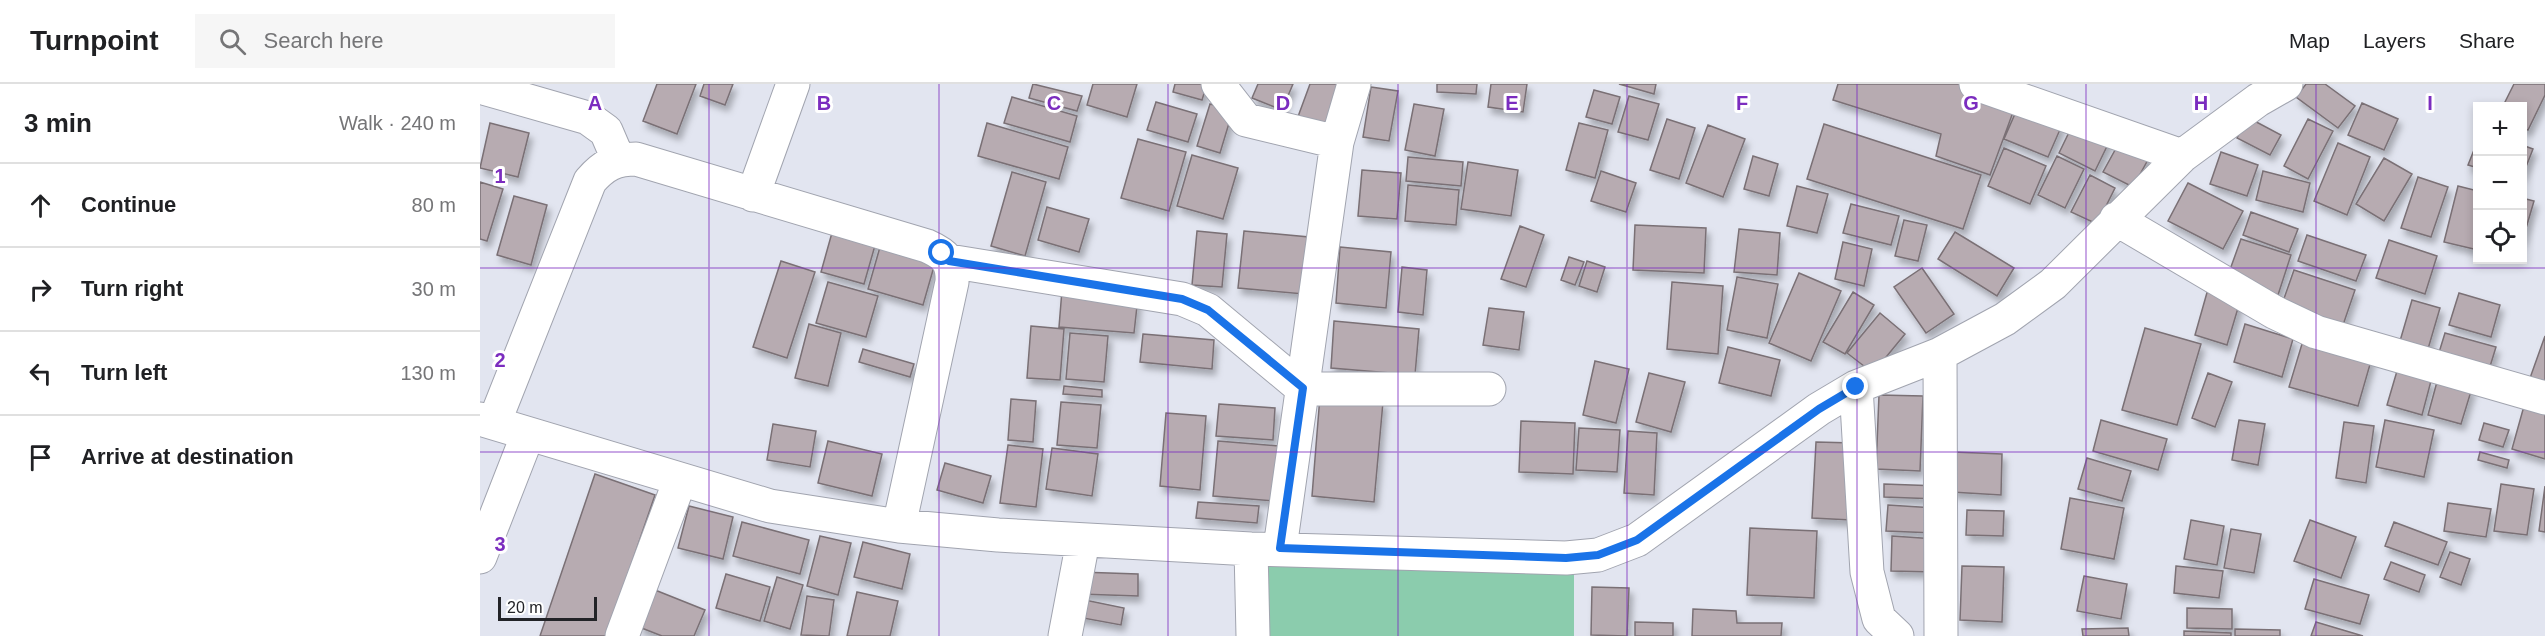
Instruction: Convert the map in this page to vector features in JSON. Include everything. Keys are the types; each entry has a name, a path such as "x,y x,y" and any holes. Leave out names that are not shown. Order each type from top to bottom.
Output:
{"street":[{"path":"753,195 793,84"},
{"path":"1218,84 1242,118 1337,142"},
{"path":"1253,636 1265,548 1303,388 1337,142 1354,84"},
{"path":"1976,84 2182,156"},
{"path":"899,526 952,282 949,261 942,253 927,246 636,159 618,159 601,168 590,181 487,421 770,506 899,526 1083,541 1566,558 1598,555 1637,540 1666,522 1819,409 1856,387 1940,354 2005,319 2053,284 2182,156 2258,100 2286,84"},
{"path":"480,87 588,118 606,131 618,159"},
{"path":"2116,219 2274,312 2316,332 2545,398"},
{"path":"949,261 1182,299 1208,310 1303,388 1490,389"},
{"path":"1940,354 1941,636"},
{"path":"1856,387 1867,572 1879,619 1897,636"},
{"path":"480,557 528,434"},
{"path":"622,636 680,480"},
{"path":"1065,636 1083,541"}],"green space":[{"path":"1262,552 1574,570 1574,636 1264,636"}],"building":[{"path":"657,84 696,84 677,134 643,121"},
{"path":"704,84 733,84 725,105 700,96"},
{"path":"1033,84 1082,96 1077,111 1029,98"},
{"path":"1093,84 1137,84 1127,117 1087,105"},
{"path":"1175,84 1207,84 1202,100 1173,92"},
{"path":"1258,84 1293,84 1282,110 1252,98"},
{"path":"1310,84 1339,84 1326,133 1296,122"},
{"path":"1437,84 1477,84 1476,94 1437,92"},
{"path":"1491,84 1527,84 1523,112 1488,107"},
{"path":"1619,84 1656,84 1654,94"},
{"path":"1838,84 1961,84 2016,104 1990,175 1936,156 1941,134 1833,100"},
{"path":"2306,84 2325,84 2355,106 2338,128 2296,97"},
{"path":"2514,84 2545,84 2545,95 2528,130 2527,102 2505,102"},
{"path":"1371,87 1398,91 1389,141 1363,137"},
{"path":"1594,90 1620,97 1612,124 1586,117"},
{"path":"1629,96 1659,104 1648,140 1618,132"},
{"path":"1012,97 1077,116 1070,142 1004,123"},
{"path":"1156,102 1197,114 1188,142 1147,130"},
{"path":"2362,103 2398,119 2384,150 2348,135"},
{"path":"1210,104 1233,110 1220,153 1197,146"},
{"path":"1414,104 1444,109 1435,156 1405,150"},
{"path":"2018,107 2062,125 2048,157 2004,139"},
{"path":"2247,117 2281,135 2270,155 2237,138"},
{"path":"1667,119 1695,128 1679,179 1650,170"},
{"path":"2308,119 2333,131 2308,179 2284,166"},
{"path":"2075,120 2111,138 2095,171 2059,153"},
{"path":"490,123 529,133 518,177 480,168"},
{"path":"987,123 1068,147 1059,179 978,156"},
{"path":"1579,123 1608,130 1595,178 1566,170"},
{"path":"1824,124 1981,175 1963,229 1807,179"},
{"path":"1708,125 1745,139 1723,197 1686,183"},
{"path":"1138,139 1186,152 1169,211 1121,198"},
{"path":"2120,141 2150,156 2133,187 2103,172"},
{"path":"2338,143 2370,157 2347,215 2314,201"},
{"path":"2527,147 2533,149 2527,164"},
{"path":"2004,148 2046,166 2030,204 1988,186"},
{"path":"2221,152 2258,165 2247,196 2210,184"},
{"path":"2473,152 2473,166 2468,165"},
{"path":"1192,155 1238,168 1223,219 1177,206"},
{"path":"1753,156 1778,164 1769,196 1744,189"},
{"path":"2057,156 2084,169 2065,208 2038,195"},
{"path":"1408,157 1463,162 1461,186 1406,181"},
{"path":"2384,158 2412,174 2384,221 2356,204"},
{"path":"1468,162 1518,170 1511,216 1461,209"},
{"path":"1362,170 1401,173 1397,219 1358,216"},
{"path":"1601,171 1636,183 1626,212 1591,201"},
{"path":"2263,171 2310,183 2303,212 2256,200"},
{"path":"1012,172 1046,182 1025,256 991,246"},
{"path":"2090,175 2115,188 2097,224 2071,212"},
{"path":"2418,177 2448,187 2431,237 2401,228"},
{"path":"480,182 503,189 487,241 480,239"},
{"path":"2188,183 2243,211 2223,249 2168,221"},
{"path":"1408,185 1459,190 1456,225 1405,221"},
{"path":"1797,186 1828,194 1817,233 1787,226"},
{"path":"2458,186 2473,190 2473,249 2444,242"},
{"path":"514,196 547,205 531,265 497,255"},
{"path":"2527,199 2534,201 2527,225"},
{"path":"1851,204 1899,216 1891,245 1843,233"},
{"path":"1047,207 1089,219 1079,252 1038,240"},
{"path":"2251,212 2298,229 2289,252 2243,235"},
{"path":"1904,220 1927,225 1918,261 1895,256"},
{"path":"835,222 878,235 864,284 821,272"},
{"path":"1635,225 1706,228 1704,273 1633,270"},
{"path":"1520,226 1544,235 1526,287 1501,279"},
{"path":"1739,229 1780,233 1777,275 1734,272"},
{"path":"1197,231 1227,234 1222,287 1192,285"},
{"path":"1244,231 1309,237 1304,294 1238,288"},
{"path":"1955,232 2014,268 1997,296 1938,259"},
{"path":"2307,235 2366,255 2356,281 2298,261"},
{"path":"2241,239 2291,255 2278,295 2227,278"},
{"path":"882,240 937,256 923,305 868,289"},
{"path":"2389,240 2437,256 2425,294 2376,278"},
{"path":"1843,242 1872,249 1864,286 1835,279"},
{"path":"1340,247 1391,252 1386,308 1336,303"},
{"path":"1569,257 1584,262 1575,285 1561,280"},
{"path":"781,261 815,272 787,358 753,347"},
{"path":"1587,261 1605,267 1597,292 1579,286"},
{"path":"1402,267 1427,270 1423,315 1398,312"},
{"path":"1922,268 1954,314 1926,333 1894,287"},
{"path":"2294,270 2355,290 2342,328 2281,307"},
{"path":"1799,273 1841,291 1811,361 1769,343"},
{"path":"1737,277 1778,284 1767,338 1727,330"},
{"path":"828,282 878,296 866,337 816,323"},
{"path":"1672,282 1723,286 1718,354 1667,349"},
{"path":"2208,289 2241,298 2227,345 2195,335"},
{"path":"1062,290 1138,297 1134,333 1059,327"},
{"path":"1853,292 1874,305 1845,354 1823,342"},
{"path":"2459,293 2500,305 2491,337 2449,325"},
{"path":"2412,300 2440,308 2428,349 2400,341"},
{"path":"1489,308 1524,312 1519,350 1483,345"},
{"path":"1880,313 1905,334 1873,373 1847,353"},
{"path":"1334,321 1419,329 1415,375 1331,368"},
{"path":"809,324 841,333 828,386 795,378"},
{"path":"2245,324 2293,339 2282,377 2234,362"},
{"path":"1031,326 1064,329 1060,380 1027,378"},
{"path":"2145,328 2201,344 2177,425 2122,410"},
{"path":"1070,333 1108,336 1104,382 1066,379"},
{"path":"2445,333 2496,347 2488,373 2437,359"},
{"path":"1143,334 1214,340 1212,369 1140,362"},
{"path":"2305,334 2373,354 2358,406 2289,387"},
{"path":"2545,336 2545,384 2530,378"},
{"path":"1728,347 1780,360 1771,396 1719,383"},
{"path":"863,349 914,364 910,377 859,362"},
{"path":"1595,361 1629,369 1616,423 1583,415"},
{"path":"2397,371 2431,381 2422,415 2387,405"},
{"path":"1649,373 1685,382 1671,432 1636,422"},
{"path":"2208,373 2232,382 2215,427 2192,418"},
{"path":"2438,378 2472,388 2461,424 2428,415"},
{"path":"1064,386 1102,390 1102,397 1063,394"},
{"path":"1879,395 1923,396 1920,471 1876,469"},
{"path":"1320,396 1383,402 1374,502 1312,496"},
{"path":"1011,399 1036,401 1033,442 1008,440"},
{"path":"1061,402 1101,405 1097,448 1057,445"},
{"path":"1219,404 1275,408 1273,440 1216,436"},
{"path":"2524,406 2545,413 2545,459 2512,449"},
{"path":"1166,413 1206,416 1200,490 1160,486"},
{"path":"2101,420 2167,439 2158,470 2093,451"},
{"path":"2239,420 2265,424 2258,465 2232,460"},
{"path":"2385,420 2434,430 2424,477 2376,467"},
{"path":"1521,421 1575,423 1573,474 1519,472"},
{"path":"2344,422 2374,426 2366,483 2336,478"},
{"path":"2484,423 2509,430 2503,447 2479,440"},
{"path":"773,424 816,431 810,467 767,460"},
{"path":"1579,428 1620,430 1617,472 1576,470"},
{"path":"1628,431 1657,433 1654,495 1624,493"},
{"path":"828,441 882,454 872,496 818,483"},
{"path":"1218,441 1279,446 1274,501 1213,496"},
{"path":"1816,442 1854,443 1851,520 1812,518"},
{"path":"1008,445 1043,449 1036,507 1000,503"},
{"path":"1052,448 1098,454 1092,496 1046,489"},
{"path":"1953,452 2002,454 2001,495 1951,492"},
{"path":"2480,452 2509,460 2507,468 2478,460"},
{"path":"2087,458 2131,471 2122,501 2078,489"},
{"path":"945,463 991,476 983,503 937,490"},
{"path":"595,474 655,495 607,636 540,636"},
{"path":"1884,484 1939,486 1938,499 1884,497"},
{"path":"2501,484 2534,489 2527,535 2494,531"},
{"path":"2545,486 2545,532 2539,531"},
{"path":"2070,498 2124,508 2114,559 2061,549"},
{"path":"1198,502 1259,506 1257,523 1196,518"},
{"path":"2448,503 2491,509 2486,537 2444,531"},
{"path":"1888,505 1935,508 1934,533 1886,531"},
{"path":"689,506 733,517 723,559 678,548"},
{"path":"1967,510 2004,511 2003,536 1966,535"},
{"path":"2191,520 2224,526 2217,565 2184,559"},
{"path":"2310,520 2356,537 2341,578 2294,561"},
{"path":"742,522 809,540 800,574 733,556"},
{"path":"2394,522 2447,542 2438,565 2385,546"},
{"path":"1750,528 1817,531 1814,598 1747,595"},
{"path":"2231,529 2261,534 2254,573 2224,568"},
{"path":"820,536 851,543 838,595 807,586"},
{"path":"1892,536 1936,539 1934,572 1891,571"},
{"path":"863,542 910,554 902,589 854,577"},
{"path":"2450,552 2470,559 2461,585 2440,577"},
{"path":"2391,562 2425,575 2419,592 2384,579"},
{"path":"1962,566 2004,567 2002,622 1960,620"},
{"path":"2176,566 2223,571 2219,598 2174,593"},
{"path":"1079,572 1138,574 1138,596 1079,594"},
{"path":"726,574 770,587 760,621 716,608"},
{"path":"2084,576 2127,584 2121,619 2077,611"},
{"path":"777,577 803,585 790,629 764,621"},
{"path":"2314,579 2369,595 2360,624 2305,609"},
{"path":"1592,587 1629,588 1627,636 1591,635"},
{"path":"655,590 705,610 694,636 662,636 639,627"},
{"path":"857,592 898,601 890,636 847,636"},
{"path":"807,596 834,600 829,636 801,635"},
{"path":"1075,598 1124,608 1121,625 1072,616"},
{"path":"2187,608 2232,609 2232,629 2187,628"},
{"path":"1693,609 1736,611 1737,623 1782,623 1781,636 1692,636"},
{"path":"1635,622 1673,623 1673,636 1635,636"},
{"path":"2316,622 2363,636 2311,636"},
{"path":"2128,628 2129,636 2083,636 2082,629"},
{"path":"2235,629 2280,630 2280,636 2235,636"},
{"path":"2184,631 2231,633 2231,636 2184,636"}],"route":[{"path":"942,253 949,261 1182,299 1208,310 1303,388 1280,548 1566,558 1598,555 1637,540 1666,522 1819,409 1856,387"}]}
